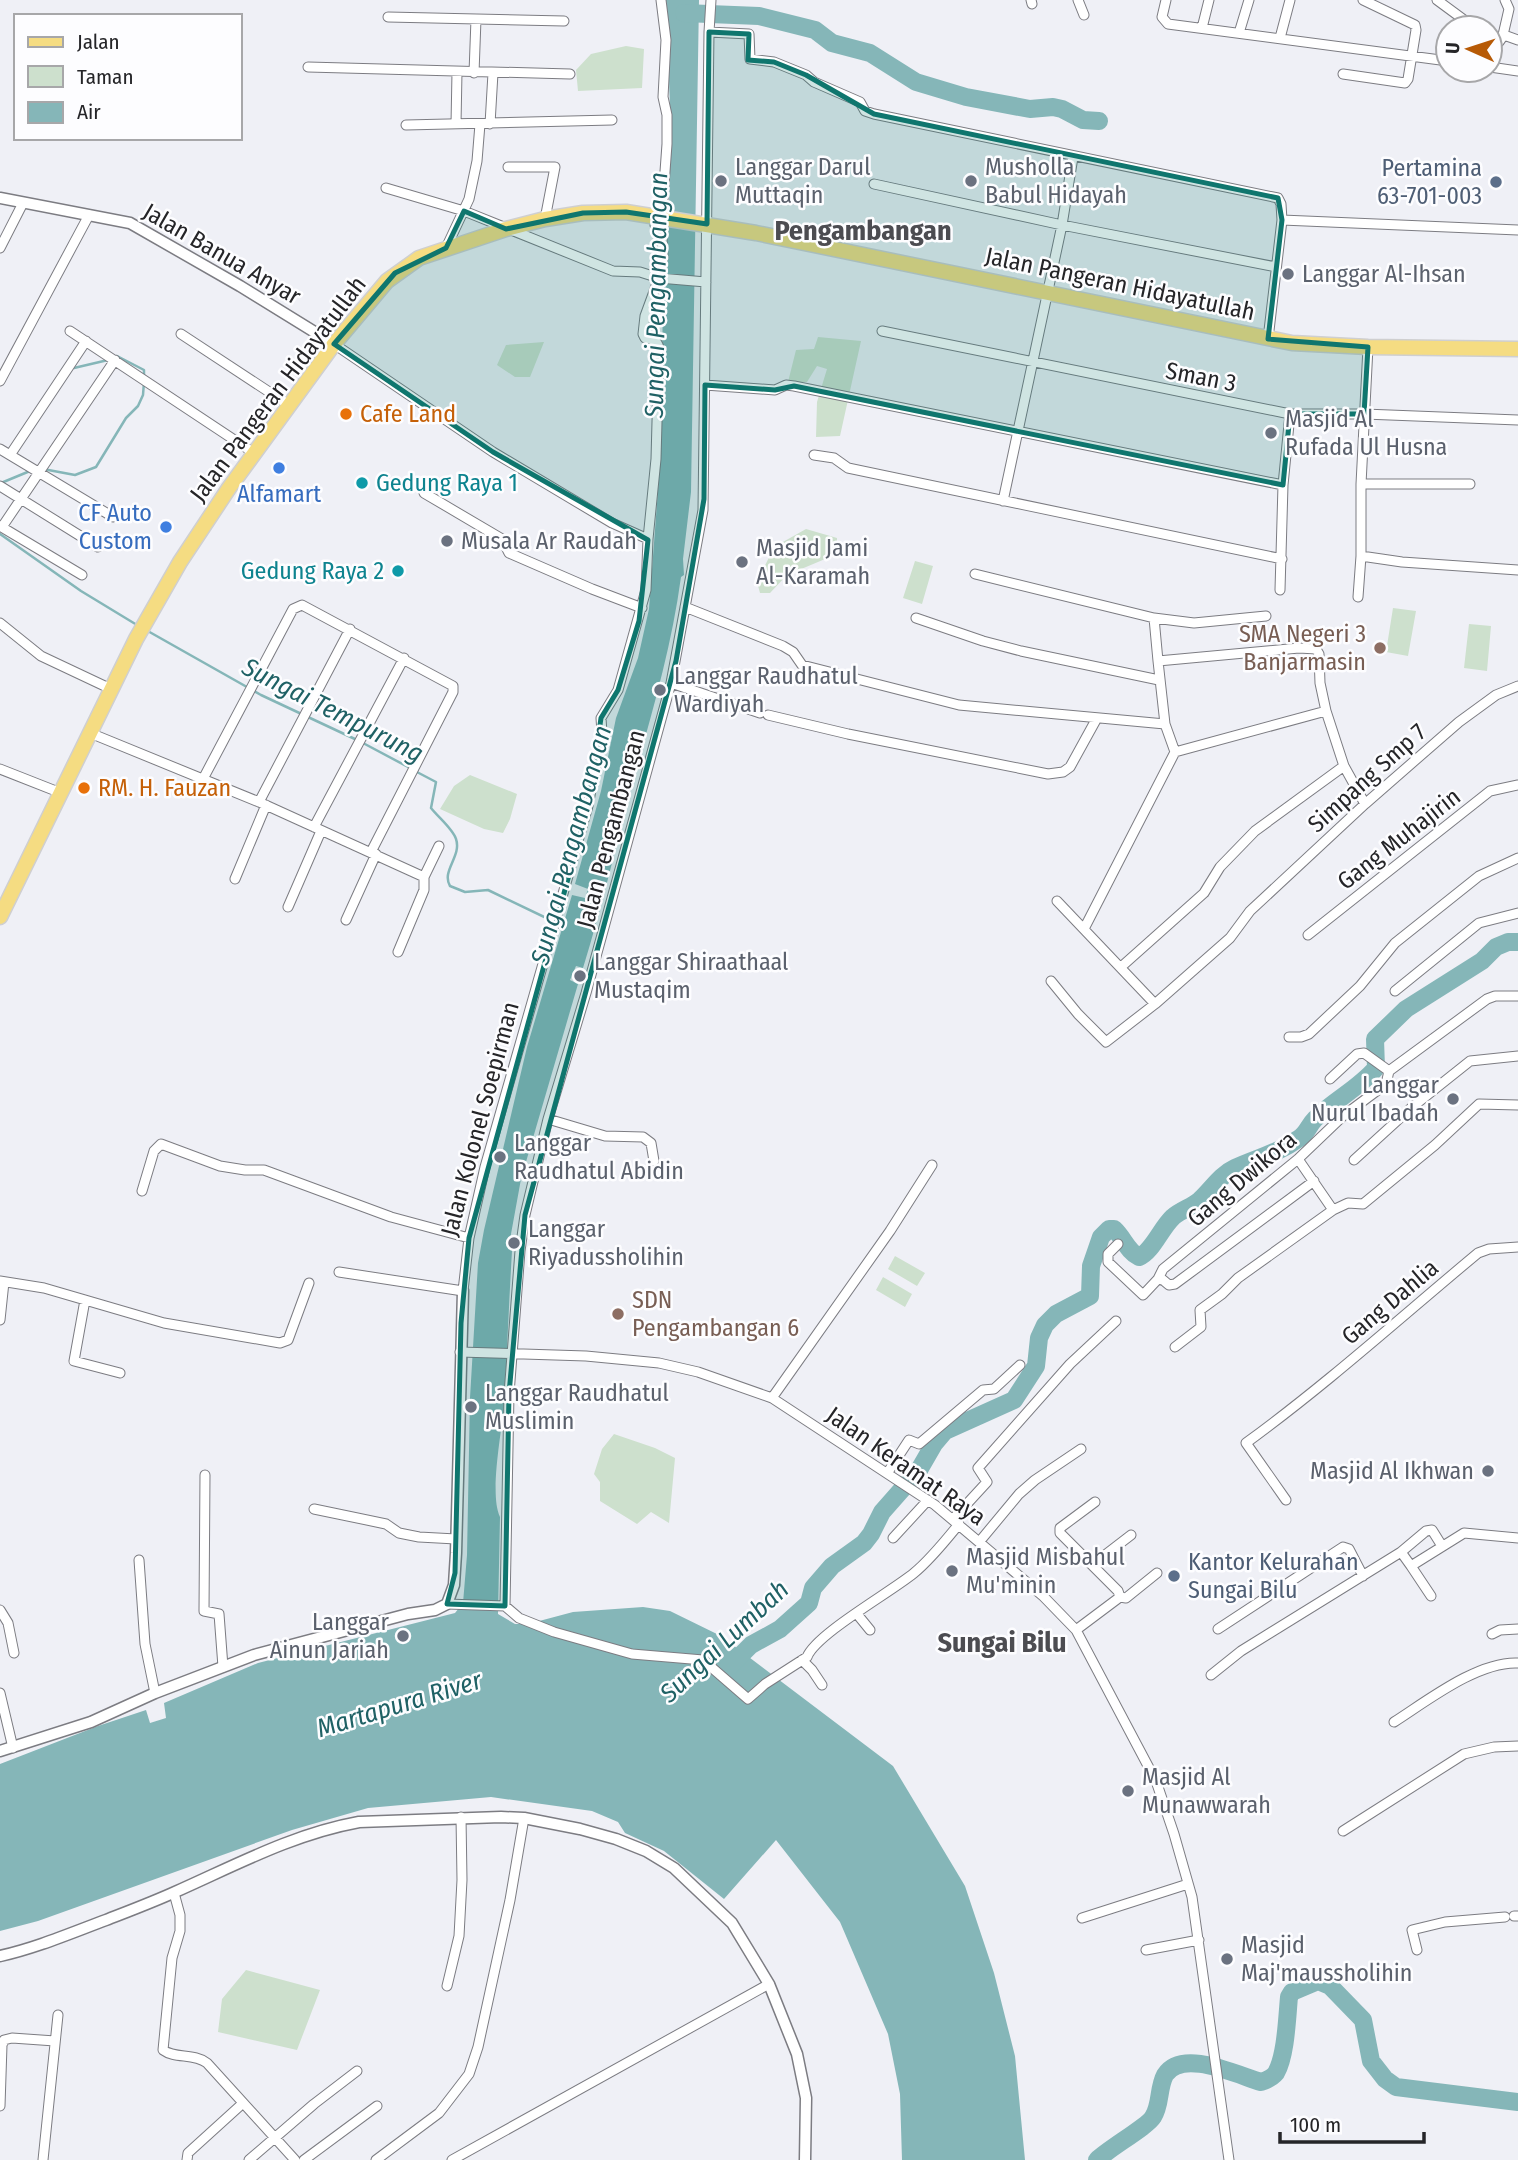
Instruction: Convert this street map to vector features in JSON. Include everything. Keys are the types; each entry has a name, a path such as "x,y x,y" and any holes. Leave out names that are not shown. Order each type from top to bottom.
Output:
{"main road":[{"name":"Jalan Pangeran Hidayatullah","path":"0,917 136,639 180,562 254,453 334,344 395,274 419,258 545,219 583,213 626,212 702,224 1047,292 1292,344 1518,349"}],"street":[{"path":"660,217 667,144 667,117 663,97 666,40 661,0"},
{"path":"1078,0 1084,15"},
{"path":"1166,0 1162,13 1165,23 1434,59"},
{"path":"1202,27 1209,0"},
{"path":"1240,33 1249,0"},
{"path":"1280,38 1290,0"},
{"path":"1343,74 1406,83 1415,25 1363,0"},
{"path":"1437,0 1456,14"},
{"path":"1504,30 1508,9 1505,0"},
{"name":"Jalan Pengambangan","path":"504,1605 511,1354 525,1215 548,1119 586,993 671,683 704,499 705,385 701,282 710,9"},
{"path":"388,18 564,21"},
{"path":"474,73 476,19"},
{"path":"709,32 749,34 750,59 775,62 806,75 821,85 860,102 863,109 874,114 1278,198 1282,204 1282,220 1268,339"},
{"path":"308,67 570,74"},
{"path":"456,124 457,72"},
{"path":"446,248 469,199 485,124 492,73"},
{"path":"406,125 612,120"},
{"path":"1003,501 1062,225 1073,157"},
{"path":"508,167 555,167 545,219"},
{"path":"874,184 1062,225 1276,267"},
{"path":"386,188 464,211 613,271 640,272 661,279 701,282"},
{"name":"Jalan Banua Anyar","path":"0,198 120,221 138,227 334,344"},
{"path":"0,248 23,203"},
{"path":"0,381 89,215"},
{"name":"Jalan Kolonel Soepirman","path":"453,1605 465,1352 463,1291 469,1238 485,1167 588,806 602,733 601,718 618,690 646,590 656,459 660,351 658,343 645,338 643,334 647,308 661,279 663,245 661,234 655,225 660,217"},
{"path":"1282,220 1518,230"},
{"path":"70,331 254,453"},
{"name":"Sman 3","path":"882,331 1290,414 1518,420"},
{"path":"181,334 289,405"},
{"path":"10,455 86,341"},
{"path":"334,344 504,459 612,523 648,538"},
{"path":"1358,597 1361,556 1360,484 1368,347"},
{"path":"82,575 1,527 115,360"},
{"path":"705,385 775,390 794,386 1283,485"},
{"path":"1280,590 1283,485 1290,414"},
{"path":"0,449 113,517"},
{"path":"814,455 834,458 848,468 1282,559"},
{"path":"1360,484 1470,484"},
{"path":"0,486 98,547"},
{"path":"424,493 502,539 509,553 642,608"},
{"path":"1361,556 1402,562 1518,570"},
{"path":"975,575 1154,618 1194,623 1266,616"},
{"path":"203,779 295,607 302,605 450,683 453,688 373,853 345,920"},
{"path":"685,607 783,646 793,652 802,665 959,705 1165,724"},
{"path":"916,618 1021,650 1158,680"},
{"path":"1084,927 1175,752 1165,724 1158,680 1154,618"},
{"path":"0,623 41,656 111,689"},
{"path":"235,879 262,804 350,629"},
{"path":"0,631 15,634"},
{"path":"1158,661 1299,648 1316,649 1319,654 1320,683 1326,711 1343,766 1365,804"},
{"path":"288,906 318,829 355,748 404,658"},
{"path":"671,683 764,714 848,734 1048,774 1063,772 1070,767 1097,718"},
{"name":"Simpang Smp 7","path":"1051,981 1106,1042 1230,938 1250,911 1365,804 1460,722 1496,695 1518,686"},
{"path":"1175,752 1326,711"},
{"path":"90,733 262,804 424,877"},
{"path":"1121,967 1204,893 1220,867 1255,831 1343,766"},
{"path":"0,769 61,793"},
{"name":"Gang Muhajirin","path":"1308,935 1490,791 1518,785"},
{"path":"398,952 424,890 424,877 439,846"},
{"path":"1289,1037 1310,1034 1360,986 1395,943 1479,876 1518,858"},
{"path":"1057,901 1154,1004"},
{"path":"1395,991 1479,923 1518,913"},
{"name":"Gang Dwikora","path":"1118,1244 1108,1254 1108,1262 1139,1299 1158,1279 1163,1269 1298,1159 1343,1116 1386,1084 1386,1069 1487,999 1494,996 1518,996"},
{"path":"1330,1079 1357,1054 1364,1054 1386,1069"},
{"path":"1354,1160 1411,1108 1470,1061 1518,1056"},
{"path":"1175,1347 1200,1327 1200,1310 1238,1278 1332,1210 1348,1203 1363,1204 1435,1145 1479,1104 1518,1104"},
{"path":"548,1119 605,1136 646,1138 652,1147 654,1161"},
{"path":"142,1191 154,1152 161,1144 220,1166 264,1170 398,1219 469,1238"},
{"path":"1298,1159 1332,1210"},
{"path":"772,1398 890,1231 932,1165"},
{"path":"1158,1279 1169,1285 1175,1284 1314,1181"},
{"name":"Gang Dahlia","path":"1286,1500 1246,1443 1295,1407 1478,1253 1489,1249 1518,1247"},
{"path":"339,1272 463,1291"},
{"path":"0,1320 2,1281 44,1287 164,1323 284,1343 288,1340 309,1283"},
{"path":"85,1300 74,1361 120,1373"},
{"path":"0,1751 91,1722 155,1693 294,1643 453,1605 504,1605 519,1618 554,1632 632,1654 703,1660 748,1699 765,1684 807,1657 809,1650 823,1638 916,1571 987,1482 978,1468 1070,1364 1116,1321"},
{"name":"Jalan Keramat Raya","path":"465,1352 586,1356 659,1363 698,1372 772,1398 928,1500 1043,1595 1076,1630 1156,1781 1188,1884 1199,1940 1229,2160"},
{"path":"888,1472 909,1440 919,1444 983,1390 994,1389 1020,1364"},
{"path":"980,1541 1035,1479 1081,1449"},
{"path":"205,1475 204,1611 219,1614 223,1667"},
{"path":"892,1538 928,1500"},
{"path":"1095,1502 1060,1528 1061,1535 1118,1591 1120,1597"},
{"path":"314,1509 386,1524 398,1533 456,1539"},
{"path":"1211,1675 1241,1651 1401,1552 1431,1529 1442,1546"},
{"path":"1411,1566 1460,1535 1470,1533 1518,1538"},
{"path":"1092,1565 1131,1535"},
{"path":"1218,1629 1343,1547 1349,1549 1363,1576"},
{"path":"1401,1552 1431,1596"},
{"path":"139,1560 145,1644 155,1693"},
{"path":"1076,1630 1157,1573"},
{"path":"0,1611 8,1623 13,1653"},
{"path":"857,1614 870,1630"},
{"path":"1492,1634 1500,1630 1518,1629"},
{"path":"802,1660 822,1685"},
{"path":"1394,1722 1447,1688 1483,1670 1511,1662 1518,1663"},
{"path":"0,1693 13,1748"},
{"path":"1343,1831 1464,1754 1494,1747 1518,1746"},
{"path":"447,1986 459,1936 461,1817"},
{"path":"0,1956 68,1934 174,1893 237,1862 327,1829 359,1822 461,1817 524,1818 598,1833 665,1861 732,1923 769,1984 797,2054 806,2098 805,2160"},
{"path":"376,2160 439,2113 469,2074 478,2047 508,1913 524,1818"},
{"path":"1082,1918 1188,1884"},
{"path":"174,1893 180,1916 180,1931 172,1958 162,2047 166,2053 196,2057 204,2061 295,2160"},
{"path":"1417,1950 1412,1930 1445,1922 1512,1916"},
{"path":"1146,1950 1199,1940"},
{"path":"452,2160 769,1984"},
{"path":"43,2160 58,2015"},
{"path":"0,2106 4,2042 12,2038 55,2041"},
{"path":"249,2160 357,2071"},
{"path":"187,2160 188,2153 242,2104"},
{"path":"304,2160 377,2106"}],"highlighted area":[{"path":"709,32 749,34 748,60 774,62 806,75 874,114 1278,198 1282,220 1268,339 1368,347 1364,414 1290,414 1283,485 794,386 775,390 705,385 704,499 676,661 525,1215 509,1394 505,1606 447,1604 455,1573 461,1323 469,1238 588,806 601,718 618,690 639,621 648,540 493,452 334,344 395,273 446,248 464,211 506,229 583,213 626,212 707,224"}],"green space":[{"path":"626,46 644,49 642,88 578,91 576,70 591,54"},
{"path":"818,337 861,341 840,436 816,437 817,402 827,369 817,366 807,382 788,382 796,350 814,349"},
{"path":"544,342 530,377 515,377 497,365 506,345"},
{"path":"806,529 837,538 837,554 787,575 770,593 760,593 757,582 774,547"},
{"path":"915,561 933,566 922,604 903,598"},
{"path":"1393,608 1416,611 1408,656 1386,652"},
{"path":"1469,624 1491,626 1487,671 1464,668"},
{"path":"470,775 517,794 503,833 484,829 440,809 454,786"},
{"path":"895,1256 925,1273 917,1286 888,1269"},
{"path":"883,1277 912,1294 905,1307 876,1290"},
{"path":"614,1434 675,1458 669,1523 651,1512 637,1524 600,1501 600,1482 594,1474 602,1449"},
{"path":"246,1970 320,1990 297,2050 218,2032 222,1999"}],"water":[{"name":"Martapura River","path":"666,0 699,0 691,492 683,559 684,575 681,577 672,632 659,685 596,924 583,968 576,966 570,980 578,984 521,1179 511,1234 504,1404 496,1479 500,1517 498,1614 515,1624 528,1624 573,1612 643,1607 670,1611 721,1636 893,1766 965,1886 994,1973 1015,2056 1025,2160 902,2160 900,2094 888,2034 840,1922 776,1840 724,1899 664,1851 625,1833 618,1822 592,1811 491,1797 368,1808 292,1830 38,1921 0,1931 0,1764 146,1710 150,1723 166,1718 164,1703 258,1663 455,1613 463,1603 467,1555 470,1398 478,1263 484,1230 527,1047 572,895 585,898 588,889 575,884 601,791 616,718 638,658 649,609 660,464 663,304 671,135"}],"waterway":[{"path":"684,13 759,16 815,30 832,43 870,53 916,82 966,97 1030,109 1053,107 1083,120 1099,121"},
{"name":"Sungai Tempurung","path":"114,358 117,356 144,370 144,375"},
{"name":"Sungai Tempurung","path":"74,368 108,360"},
{"name":"Sungai Tempurung","path":"43,469 75,475 96,467 126,418 138,406 143,395 144,382"},
{"name":"Sungai Tempurung","path":"1,483 30,471"},
{"name":"Sungai Tempurung","path":"0,534 81,591 137,625"},
{"name":"Sungai Tempurung","path":"146,630 261,695 357,740"},
{"name":"Sungai Tempurung","path":"363,743 410,768"},
{"name":"Sungai Tempurung","path":"415,771 436,782 431,808 456,839 456,851 448,875 450,886 465,892 488,890 563,926"},
{"name":"Sungai Lumbah","path":"727,1669 751,1645 780,1629 809,1603 813,1588 832,1566 864,1543 882,1512 919,1470 945,1431 1014,1400 1036,1366 1039,1338 1045,1325 1056,1314 1090,1296 1091,1266 1101,1237 1109,1229 1114,1229 1128,1248 1139,1257 1144,1254 1173,1217 1200,1200 1225,1174 1301,1137 1322,1112 1369,1075 1376,1068 1375,1039 1406,1009 1482,961 1496,947 1508,942 1518,942"},
{"name":"Sungai Bilu","path":"1097,2160 1153,2117 1163,2080 1173,2067 1184,2064 1210,2066 1261,2082 1273,2076 1282,2056 1289,1997 1292,1992 1318,1981 1330,1986 1363,2020 1371,2061 1385,2079 1396,2087 1518,2102"}],"place":[{"name":"Langgar Darul Muttaqin","path":"721,181"},
{"name":"Musholla Babul Hidayah","path":"971,181"},
{"name":"Pertamina 63-701-003","path":"1496,182"},
{"name":"Langgar Al-Ihsan","path":"1288,274"},
{"name":"Cafe Land","path":"346,414"},
{"name":"Masjid Al Rufada Ul Husna","path":"1271,433"},
{"name":"Alfamart","path":"279,468"},
{"name":"Gedung Raya 1","path":"362,483"},
{"name":"CF Auto Custom","path":"166,527"},
{"name":"Musala Ar Raudah","path":"447,541"},
{"name":"Masjid Jami Al-Karamah","path":"742,562"},
{"name":"Gedung Raya 2","path":"398,571"},
{"name":"SMA Negeri 3 Banjarmasin","path":"1380,648"},
{"name":"Langgar Raudhatul Wardiyah","path":"660,690"},
{"name":"RM. H. Fauzan","path":"84,788"},
{"name":"Langgar Shiraathaal Mustaqim","path":"580,976"},
{"name":"Langgar Nurul Ibadah","path":"1453,1099"},
{"name":"Langgar Raudhatul Abidin","path":"500,1157"},
{"name":"Langgar Riyadussholihin","path":"514,1243"},
{"name":"SDN Pengambangan 6","path":"618,1314"},
{"name":"Langgar Raudhatul Muslimin","path":"471,1407"},
{"name":"Masjid Al Ikhwan","path":"1488,1471"},
{"name":"Masjid Misbahul Mu'minin","path":"952,1571"},
{"name":"Kantor Kelurahan Sungai Bilu","path":"1174,1576"},
{"name":"Langgar Ainun Jariah","path":"403,1636"},
{"name":"Masjid Al Munawwarah","path":"1128,1791"},
{"name":"Masjid Maj'maussholihin","path":"1227,1959"}],"district":[{"name":"Pengambangan","path":"863,230"},
{"name":"Sungai Bilu","path":"1002,1642"}],"water label":[{"name":"Sungai Pengambangan","path":"656,295"},
{"name":"Sungai Pengambangan","path":"571,845"}]}
